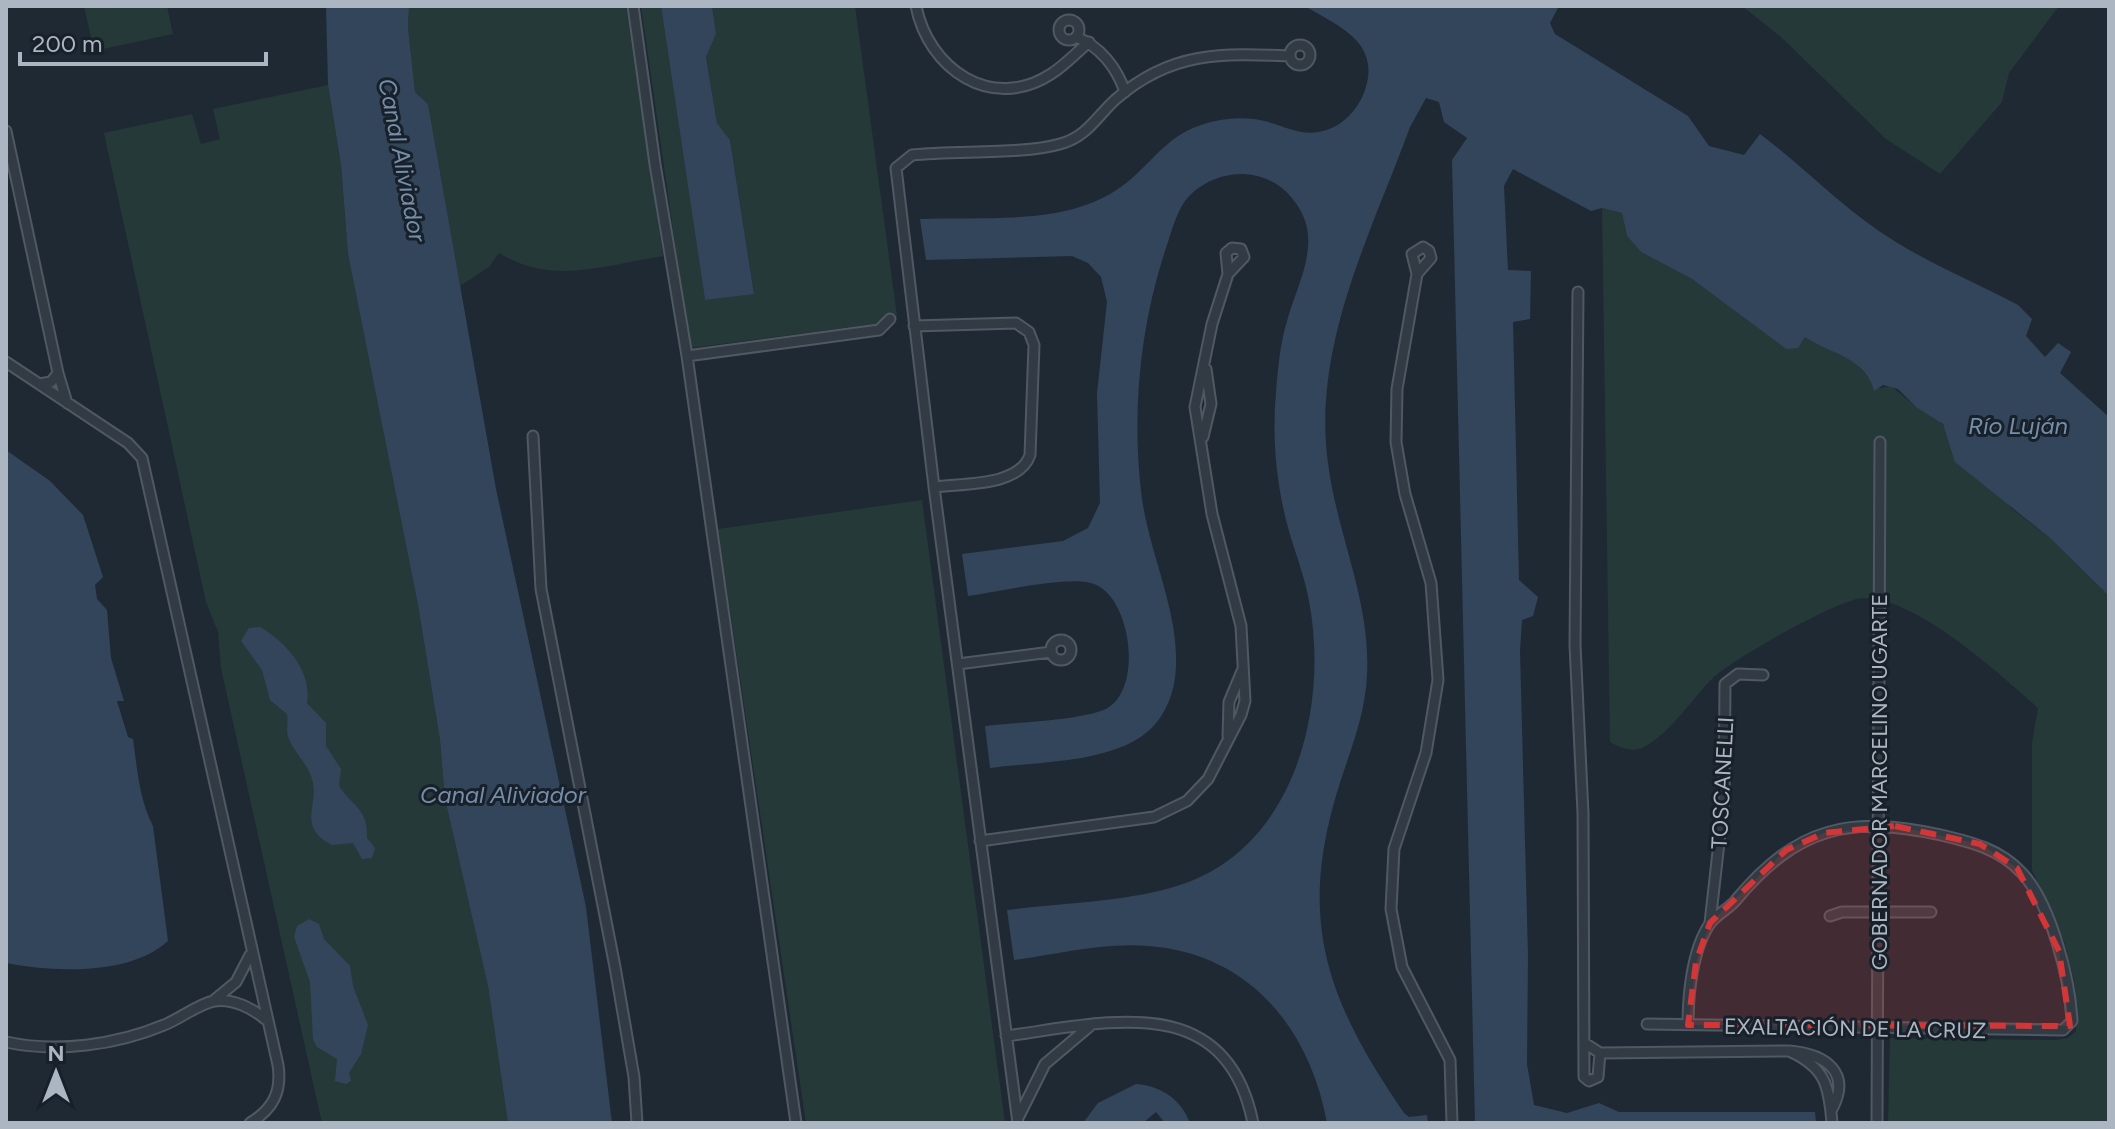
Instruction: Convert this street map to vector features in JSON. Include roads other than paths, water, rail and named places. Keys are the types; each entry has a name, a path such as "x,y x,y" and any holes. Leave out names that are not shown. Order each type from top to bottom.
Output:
{"street":[{"path":"633,6 687,356 796,1123"},
{"path":"916,6 925,40 938,58 957,76 977,86 1024,86 1051,75 1089,42"},
{"path":"1076,37 1089,42 1120,76 1125,92"},
{"path":"1018,1121 895,179 900,161 927,153 1060,144 1095,123 1125,92 1156,72 1194,58 1237,52 1290,56"},
{"path":"6,131 67,403"},
{"path":"980,841 1165,814 1187,801 1208,779 1244,708 1241,626 1212,514 1195,407 1212,324 1228,274"},
{"path":"1417,274 1397,389 1396,442 1405,494 1431,583 1437,621 1438,680 1428,745 1394,849 1391,909 1398,954 1407,981 1450,1060 1452,1123"},
{"path":"1578,292 1575,645 1583,813 1584,1077 1589,1081 1598,1077 1600,1053"},
{"path":"687,356 879,330 890,319"},
{"path":"914,326 1016,323 1029,332 1034,345 1030,455 1027,465 1011,476 934,487"},
{"path":"6,362 128,443 142,458 279,1089 268,1108 250,1123"},
{"path":"1202,439 1211,404 1205,366"},
{"path":"39,384 51,382 58,373"},
{"path":"533,436 541,589 620,994 634,1077 637,1123"},
{"name":"GOBERNADOR MARCELINO UGARTE","path":"1877,1123 1880,442"},
{"path":"958,664 1051,652"},
{"path":"1228,736 1229,702 1242,671"},
{"name":"TOSCANELLI","path":"1710,923 1724,798 1725,684 1738,674 1763,675"},
{"path":"1688,1025 1696,962 1710,923 1786,850 1824,833 1878,825"},
{"name":"EXALTACIÓN DE LA CRUZ","path":"1647,1024 2063,1030 2070,1026 2072,1012 2059,951 2025,876 1980,844 1878,825"},
{"path":"1830,916 1842,912 1931,912"},
{"path":"6,1042 47,1047 128,1038 177,1020 213,1001 243,973 251,949"},
{"path":"213,1001 239,1004 266,1019"},
{"path":"1006,1036 1141,1020 1169,1025 1201,1039 1235,1073 1253,1123"},
{"path":"1018,1121 1045,1064 1091,1026"},
{"path":"1586,1044 1600,1053 1789,1051 1821,1057 1830,1065 1839,1085 1838,1099 1831,1111 1832,1123"}],"water":[{"name":"Canal Aliviador","path":"326,6 409,6 408,27 415,92 428,104 496,489 586,907 612,1123 508,1123 488,986 445,799 440,740 418,605 348,254 341,165 328,85"},
{"path":"661,6 712,6 716,34 706,57 717,123 730,140 754,294 705,300"},
{"name":"Río Luján","path":"1305,6 1559,6 1550,23 1555,34 1688,116 1709,146 1744,155 1760,134 1843,204 1896,242 2018,305 2032,319 2026,336 2045,357 2058,343 2071,352 2060,373 2109,417 2109,596 2050,538 1955,462 1943,424 1916,407 1898,389 1883,385 1874,391 1864,371 1856,364 1805,337 1798,348 1786,349 1692,279 1641,252 1627,236 1622,213 1602,208 1591,211 1513,169 1504,186 1508,270 1531,271 1530,319 1513,322 1519,580 1538,597 1533,616 1522,620 1520,651 1528,956 1527,1064 1534,1105 1567,1113 1599,1103 1619,1112 1815,1112 1816,1123 1475,1123 1452,160 1467,138 1444,122 1439,102 1426,98 1410,127 1348,291 1329,376 1325,419 1328,463 1364,621 1367,675 1359,724 1334,803 1324,849 1320,890 1322,929 1329,967 1341,1003 1358,1039 1404,1113 1409,1117 1427,1115 1428,1123 1327,1123 1319,1089 1290,1028 1270,1002 1245,981 1217,964 1185,952 1132,945 1014,960 1007,910 1141,895 1183,884 1222,865 1253,838 1278,805 1296,767 1308,726 1314,684 1314,642 1307,591 1280,491 1274,425 1281,347 1307,258 1307,227 1291,197 1276,184 1251,175 1227,175 1202,185 1188,197 1177,216 1164,254 1144,341 1137,431 1144,512 1174,635 1174,682 1162,715 1142,736 1103,753 990,768 985,726 1060,719 1101,711 1115,702 1124,686 1128,645 1124,624 1116,605 1105,591 1091,583 1079,581 1031,585 968,596 962,554 1063,541 1088,528 1100,503 1097,393 1107,302 1101,277 1088,263 1072,256 926,260 920,219 1020,217 1070,210 1115,191 1176,138 1188,130 1214,121 1254,119 1313,133 1335,127 1352,113 1364,94 1368,68 1366,56 1360,45 1341,27"},
{"path":"6,450 50,481 83,515 103,577 95,585 97,599 107,610 111,658 124,701 117,701 128,737 133,739 142,794 153,826 168,941 152,952 112,966 68,969 6,963"},
{"path":"260,627 288,650 301,669 308,691 307,703 326,723 326,746 341,769 339,786 365,820 367,838 375,848 372,858 362,859 353,843 332,845 315,831 311,816 313,783 288,736 287,714 270,700 262,670 241,641 249,628"},
{"path":"309,919 319,924 324,939 350,966 353,986 368,1025 361,1054 349,1073 351,1081 346,1084 335,1081 337,1059 317,1047 313,1039 310,982 294,937 297,926"},
{"path":"1136,1084 1169,1095 1190,1123 1165,1123 1156,1112 1143,1123 1083,1123 1098,1103"}]}
